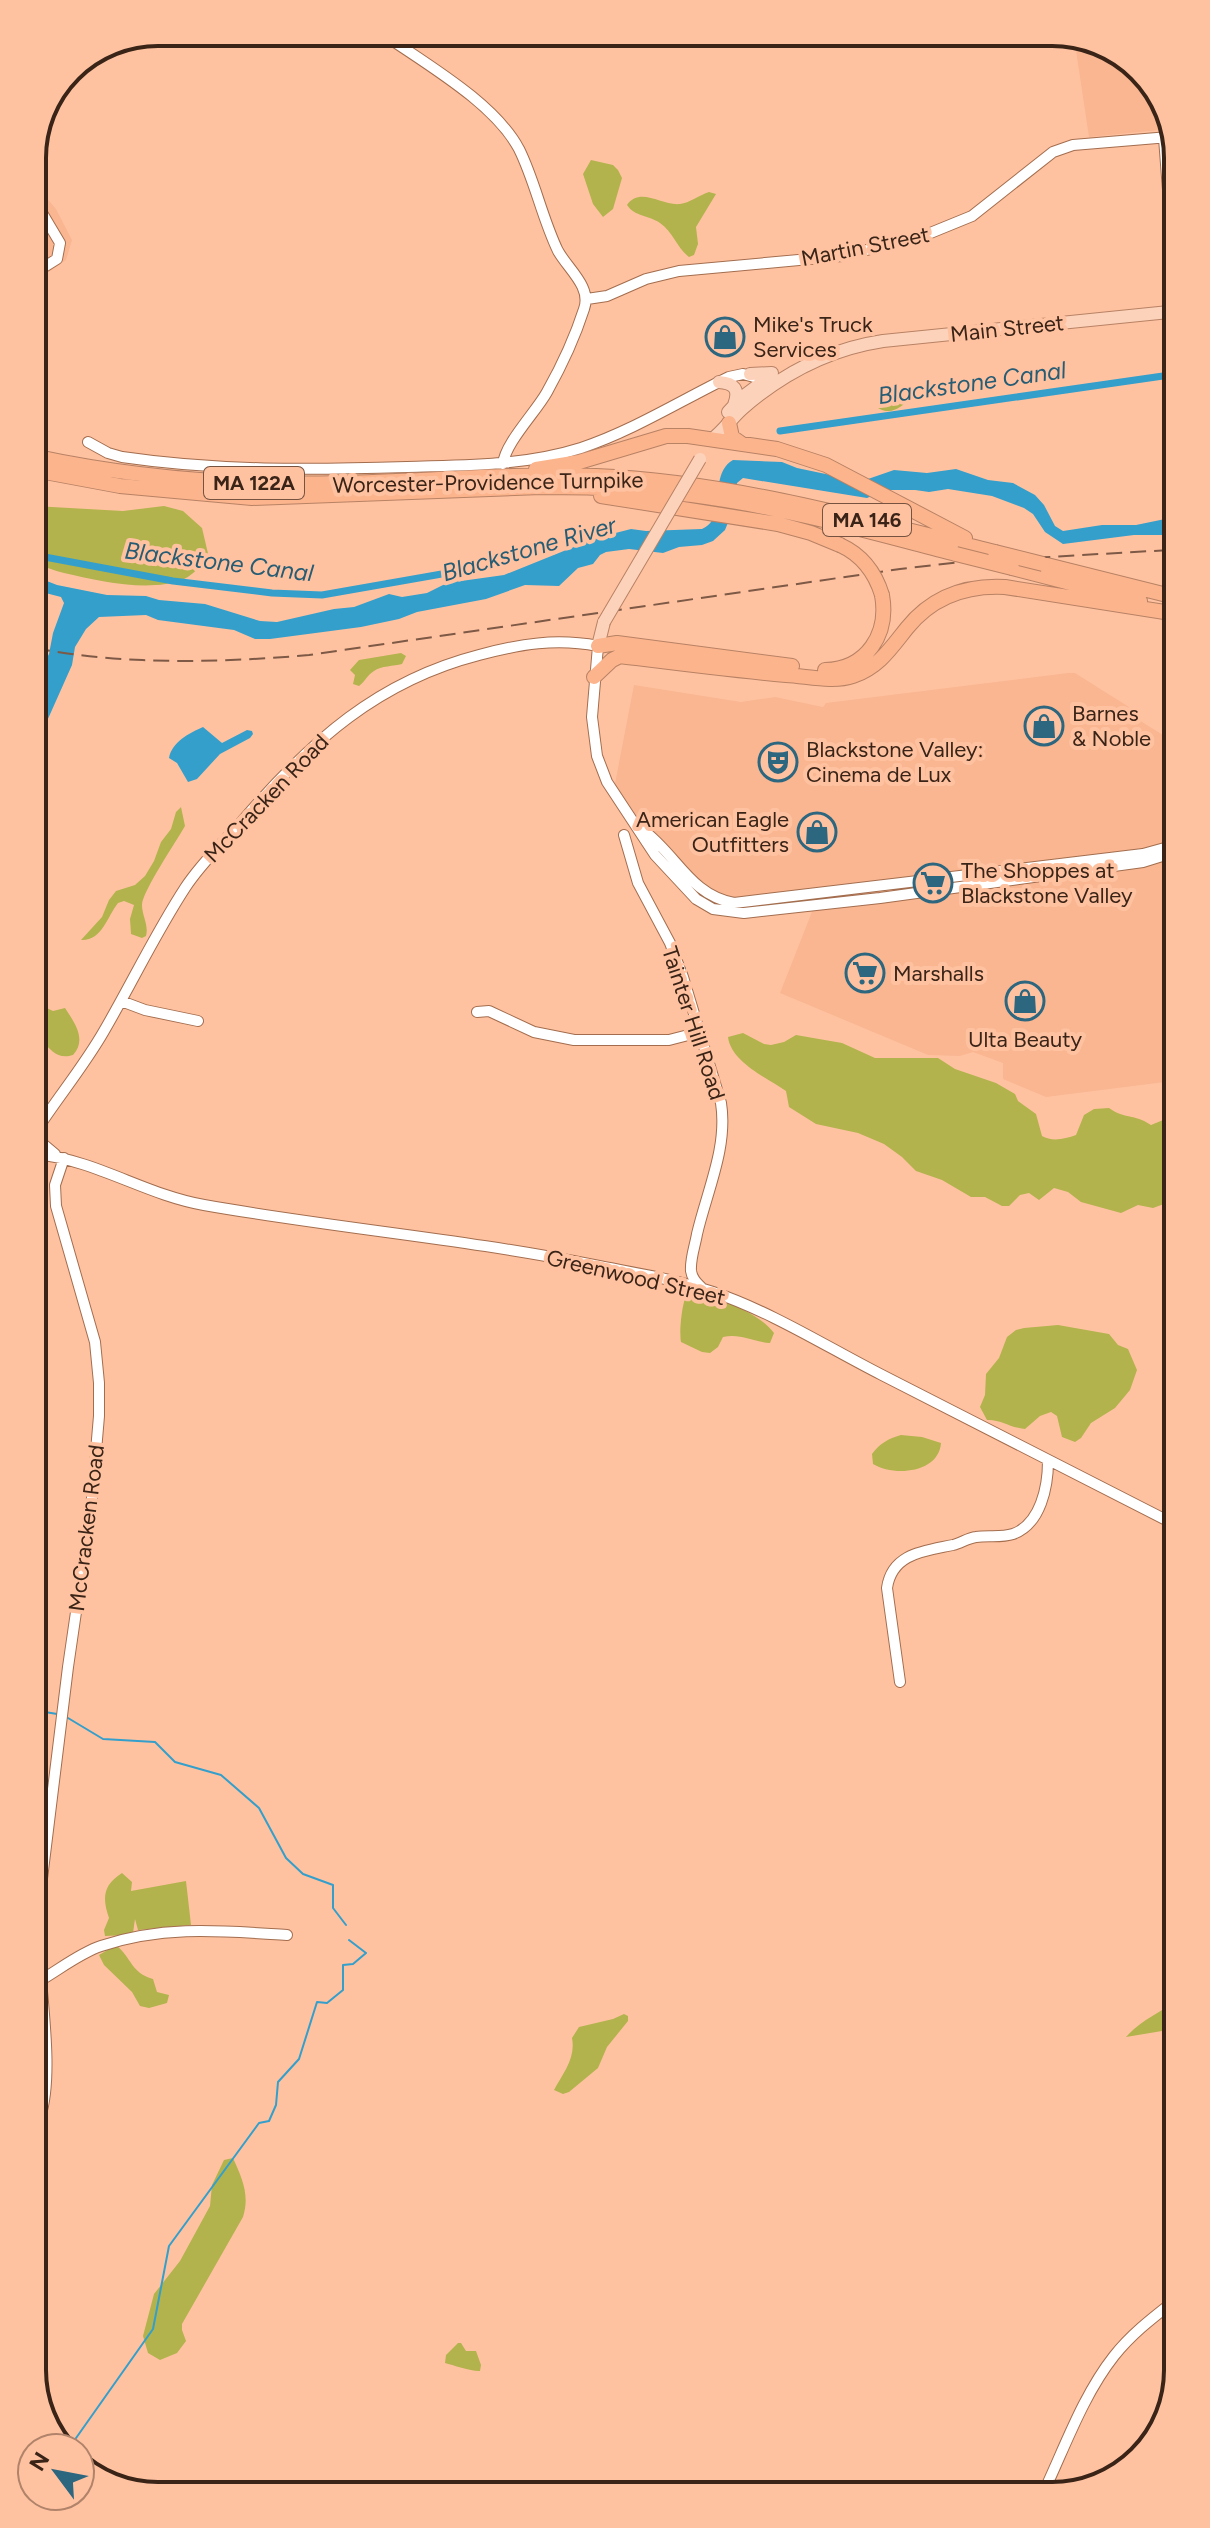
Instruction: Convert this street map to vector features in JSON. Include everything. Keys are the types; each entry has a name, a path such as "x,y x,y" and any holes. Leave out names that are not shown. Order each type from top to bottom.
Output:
{"highway":[{"path":"729,423 732,437 742,444"},
{"name":"MA 122A","path":"476,477 579,462 666,436 711,440"},
{"path":"711,440 777,449 809,458 995,552"},
{"name":"Worcester-Providence Turnpike","path":"46,458 115,471 241,483 593,476 995,552 1164,594"},
{"name":"Worcester-Providence Turnpike","path":"46,473 86,481 217,496 286,498 449,492 707,498"},
{"name":"MA 122A","path":"598,646 617,643 838,670 865,655 879,636 884,614 882,595 870,568 854,553 738,503 707,498"},
{"name":"Worcester-Providence Turnpike","path":"738,503 956,554 1164,608"},
{"path":"598,646 620,656 724,669 827,678 851,677 880,662 909,625 932,604 955,592 978,587 1005,587 1164,609"},
{"path":"594,677 620,656"}],"main road":[{"name":"Main Street","path":"598,646 604,622 711,440 775,373 819,354 883,341 1164,313"},
{"name":"Main Street","path":"711,440 713,430 734,406 802,367 846,349"},
{"path":"750,374 775,373"},
{"path":"719,382 735,386 737,397 734,406"}],"street":[{"path":"400,46 481,104 506,128 519,149 558,250 585,289 587,299 548,391 510,445 503,457 503,464"},
{"name":"Martin Street","path":"587,299 607,296 646,279 679,271 842,256 910,240 946,229 972,216 1053,152 1073,145 1162,138"},
{"path":"46,220 60,243 57,259 46,266"},
{"path":"88,442 122,457 232,469 324,470 503,464 582,447 736,375 750,374 761,388"},
{"path":"719,382 740,381 761,388"},
{"name":"McCracken Road","path":"46,1114 81,1069 166,918 200,867 296,761 364,705 399,685 455,661 548,641 598,646"},
{"path":"598,646 592,717 597,756 613,794 639,827 655,855 696,899 713,909 733,914 880,898 1084,871 1164,856"},
{"path":"639,827 702,891 734,903 1143,854 1164,848"},
{"name":"Tainter Hill Road","path":"624,835 638,883 670,943 683,977 718,1088 723,1123 718,1157 691,1264"},
{"path":"121,1001 145,1010 198,1021"},
{"path":"477,1012 489,1011 534,1032 574,1040 669,1040 700,1032"},
{"name":"Greenwood Street","path":"46,1146 61,1157"},
{"name":"Greenwood Street","path":"46,1155 61,1157 200,1205 517,1249 702,1289 771,1317 1164,1519"},
{"name":"McCracken Road","path":"46,1832 91,1509 99,1416 95,1342 56,1206 55,1185 61,1157"},
{"path":"674,1282 691,1264"},
{"path":"691,1264 692,1276 702,1289"},
{"path":"900,1682 887,1588 891,1574 907,1557 918,1551 957,1544 976,1536 1007,1535 1021,1530 1044,1496 1048,1461"},
{"path":"46,1977 99,1947 157,1934 209,1929 287,1935"},
{"path":"1049,2482 1107,2366 1134,2333 1164,2309"}],"shaded area":[{"path":"1076,48 1102,58 1126,74 1145,96 1160,130 1089,137"},
{"path":"591,160 613,165 622,178 613,209 603,217 593,204 583,174"},
{"path":"709,192 716,194 696,227 698,244 694,255 689,257 656,220 634,212 627,205 638,197 680,204"},
{"path":"46,197 56,209 72,240 66,260 46,274"},
{"path":"886,382 905,388 941,388 932,396 888,411 878,408"},
{"path":"164,506 183,511 202,528 210,562 184,579 156,585 124,584 46,568 46,507 123,511"},
{"path":"401,653 406,656 402,664 377,669 359,686 353,684 355,675 350,670 359,660"},
{"name":"The Shoppes at Blackstone Valley","path":"1075,673 1129,707 1134,717 1164,736 1164,1082 1046,1097 1003,1079 1003,1063 973,1052 960,1056 928,1055 780,993 819,894 744,903 708,895 613,794 634,685 741,702 775,697 823,707 826,703"},
{"path":"181,807 185,826 153,878 142,905 146,936 142,938 131,934 130,919 134,905 124,901 118,903 94,937 81,940 102,917 116,891 135,885 145,876"},
{"path":"46,1008 53,1011 65,1008 76,1026 79,1043 73,1055 59,1055 46,1045"},
{"path":"743,1033 771,1045 796,1035 842,1043 875,1058 938,1058 955,1069 996,1083 1015,1094 1018,1101 1036,1114 1042,1136 1050,1139 1076,1135 1084,1115 1094,1109 1109,1108 1151,1125 1164,1120 1164,1204 1153,1208 1138,1205 1121,1213 1081,1202 1068,1192 1054,1188 1039,1200 1029,1193 1020,1195 1009,1206 1002,1206 985,1197 971,1197 942,1180 916,1171 884,1144 858,1133 816,1124 789,1107 786,1091 743,1062 728,1037"},
{"path":"694,1293 731,1304 758,1319 774,1333 770,1343 735,1336 723,1337 718,1347 710,1353 681,1342 684,1303 687,1294"},
{"path":"1058,1325 1109,1334 1118,1345 1128,1349 1137,1370 1130,1390 1115,1408 1091,1423 1075,1442 1062,1437 1057,1416 1051,1412 1040,1416 1025,1429 987,1420 980,1407 985,1395 986,1374 999,1358 1007,1337 1024,1328"},
{"path":"901,1435 941,1443 938,1453 932,1461 914,1470 892,1470 873,1464 872,1454 878,1447"},
{"path":"122,1873 132,1882 131,1891 186,1881 191,1925 138,1930 135,1919 133,1933 105,1936 109,1918 106,1892 111,1882"},
{"path":"116,1945 136,1969 153,1979 157,1992 169,1995 167,2003 149,2008 140,2006 132,1992 104,1965 99,1955"},
{"path":"1164,2009 1164,2032 1126,2037"},
{"path":"624,2014 628,2016 628,2021 607,2047 598,2068 569,2092 563,2094 554,2090 570,2059 572,2038 579,2027"},
{"path":"233,2158 245,2194 243,2217 182,2324 186,2341 177,2353 160,2360 148,2353 143,2336 154,2294 180,2261 210,2206 212,2185 224,2160"},
{"path":"458,2343 466,2351 476,2351 480,2371 445,2363 446,2355"}],"water":[{"path":"733,460 782,462 840,477 868,479 894,470 927,473 956,469 988,480 1013,483 1035,495 1055,526 1063,531 1102,525 1136,525 1164,519 1164,535 1134,535 1063,544 1045,532 1033,514 992,496 948,489 929,492 885,490 867,498 743,478 737,483 725,530 713,541 663,553 629,549 606,552 593,564 578,568 559,586 525,585 486,599 417,612 399,619 270,639 255,639 234,630 158,620 146,615 99,617 86,629 75,647 72,665 46,723 46,659 64,603 61,597 46,593 46,581 107,595 146,596 205,604 260,621 277,622 354,607 389,594 402,597 427,593 447,583 504,575 596,538 631,529 702,529 715,515 725,467"},
{"path":"203,727 222,743 247,730 253,734 220,754 197,779 188,782 177,763 169,758 177,743"}],"waterway":[{"name":"Blackstone Canal","path":"780,431 1164,376"},
{"name":"Blackstone Canal","path":"46,557 173,581 272,593 322,595 493,565"},
{"path":"46,1712 57,1714"},
{"path":"68,1718 103,1739 155,1742 175,1762 221,1775 259,1808 286,1858 303,1874 333,1885 333,1908 346,1925"},
{"path":"80,2432 153,2329 169,2246 259,2123 269,2121 276,2105 278,2082 299,2059 317,2002 327,2003 343,1990 343,1965 353,1964 366,1953 349,1940"}],"railway":[{"path":"46,650 171,661 309,655 900,569 961,562 1164,550"}],"place":[{"name":"Mike's Truck Services","path":"725,337"},
{"name":"Barnes & Noble","path":"1044,726"},
{"name":"Blackstone Valley: Cinema de Lux","path":"778,762"},
{"name":"American Eagle Outfitters","path":"817,832"},
{"name":"The Shoppes at Blackstone Valley","path":"933,883"},
{"name":"Marshalls","path":"865,973"},
{"name":"Ulta Beauty","path":"1025,1001"}],"water label":[{"name":"Blackstone River","path":"529,549"}]}
